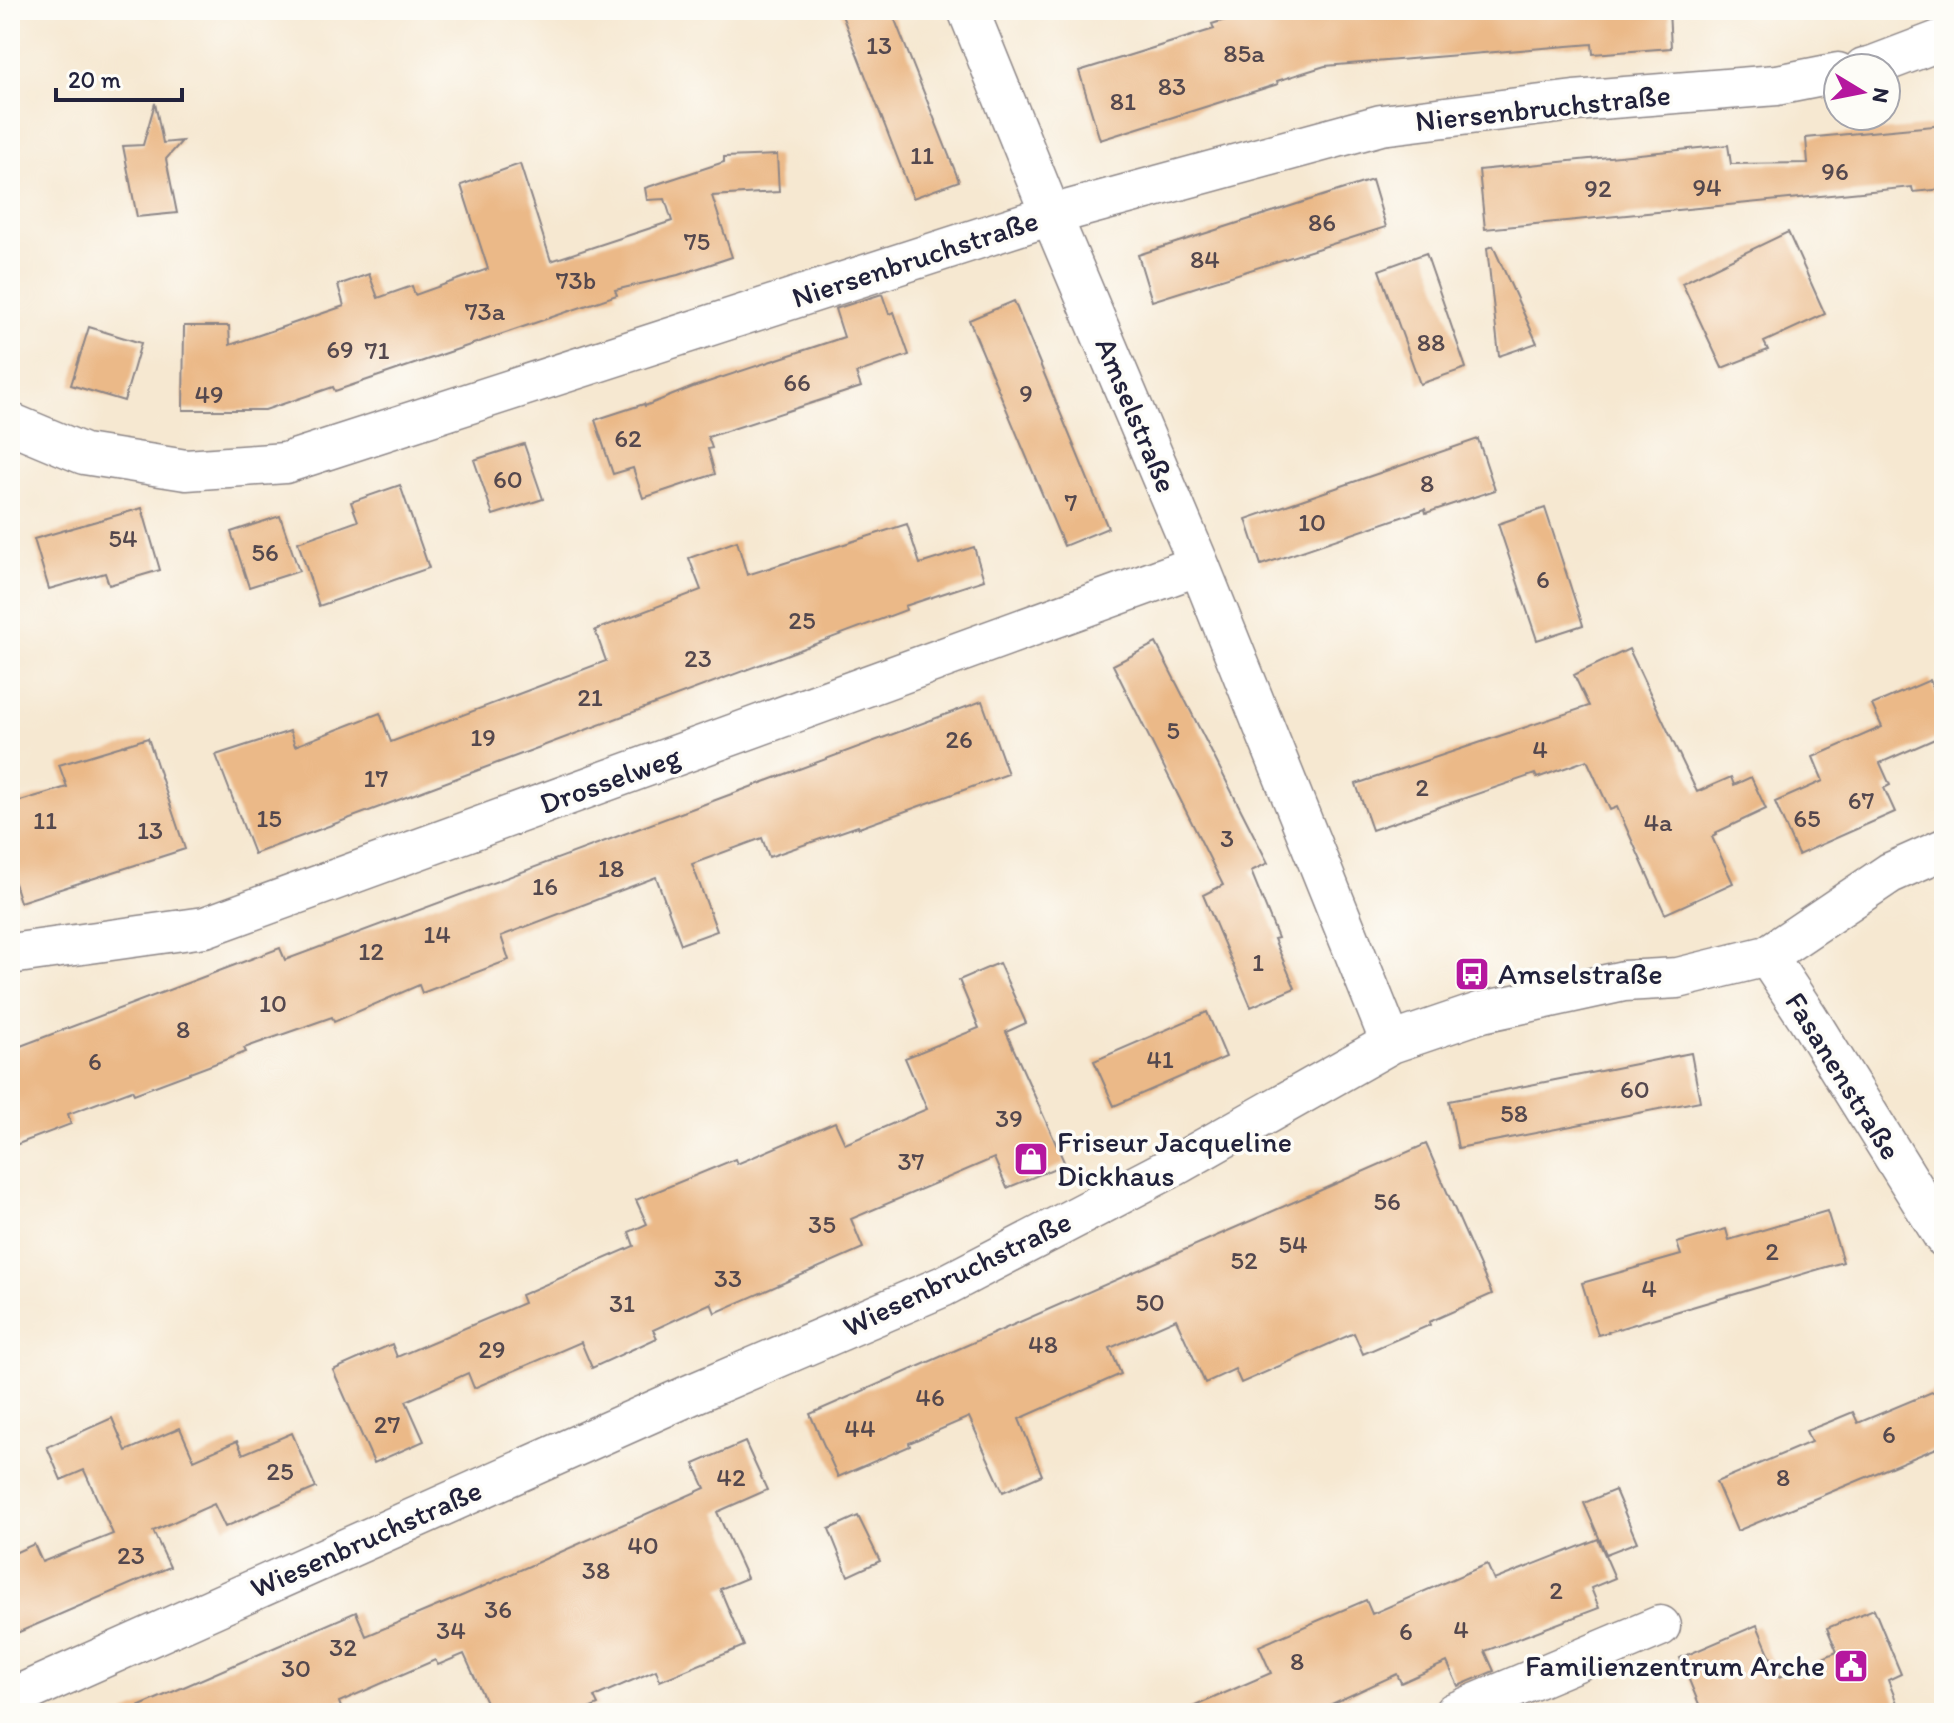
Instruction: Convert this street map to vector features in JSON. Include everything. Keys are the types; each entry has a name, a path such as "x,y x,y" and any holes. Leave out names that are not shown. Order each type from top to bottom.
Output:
{"street":[{"name":"Amselstraße","path":"968,10 1199,565 1391,1043"},
{"path":"1902,55 1944,39"},
{"name":"Niersenbruchstraße","path":"10,423 84,454 186,470 285,463 1051,215 1381,125 1574,101 1777,85 1822,76"},
{"name":"Drosselweg","path":"10,954 205,927 1199,565"},
{"name":"Wiesenbruchstraße","path":"10,1699 690,1395 944,1286 1174,1166 1391,1043 1482,1012 1624,981 1678,978 1767,956 1890,873 1944,849"},
{"name":"Fasanenstraße","path":"1767,956 1944,1237"},
{"path":"1454,1713 1660,1626"}],"building":[{"path":"840,10 891,10 959,181 913,198"},
{"path":"1257,10 1669,10 1671,48 1593,54 1592,44 1325,66 1277,81 1278,84 1100,140 1079,71 1214,29 1212,24"},
{"path":"155,103 163,143 182,141 166,159 177,213 137,217 123,146 143,145"},
{"path":"1944,125 1944,189 1913,192 1912,187 1485,229 1479,170 1728,145 1731,164 1808,163 1806,138 1902,132 1902,129"},
{"path":"777,155 779,192 712,196 732,257 678,275 615,290 617,295 335,391 333,387 265,410 183,410 184,326 229,326 230,345 344,306 338,285 369,274 378,298 412,286 415,295 488,269 461,185 520,164 551,261 672,221 665,199 647,200 645,188 724,162 724,157"},
{"path":"1372,180 1386,227 1152,301 1138,255"},
{"path":"1788,232 1825,314 1764,342 1768,350 1722,368 1682,283"},
{"path":"1493,246 1537,343 1499,356 1487,248"},
{"path":"1426,253 1466,368 1420,384 1379,270"},
{"path":"882,294 889,314 894,312 909,355 856,373 861,387 708,437 715,474 643,498 633,468 613,474 595,420 645,406 844,337 835,309"},
{"path":"1014,301 1108,528 1064,546 969,320"},
{"path":"89,327 141,343 124,401 71,385"},
{"path":"1478,439 1495,490 1426,513 1425,509 1261,565 1246,519"},
{"path":"524,444 543,499 493,515 474,460"},
{"path":"400,485 429,568 319,606 298,542 358,521 351,502"},
{"path":"142,508 160,570 109,585 105,573 49,589 34,539"},
{"path":"1545,508 1583,625 1537,640 1498,524"},
{"path":"280,516 299,571 249,587 231,532"},
{"path":"907,524 920,564 974,547 984,580 905,606 906,610 254,854 216,755 290,731 295,746 380,713 391,742 606,661 595,630 701,590 689,558 737,541 747,575"},
{"path":"1156,643 1268,863 1251,871 1278,938 1274,939 1295,988 1251,1007 1203,895 1223,885 1113,665"},
{"path":"1629,649 1697,792 1731,777 1734,785 1751,777 1766,809 1712,837 1733,883 1665,914 1617,807 1610,810 1587,760 1537,778 1535,774 1372,830 1356,784 1589,706 1574,675"},
{"path":"1930,680 1944,713 1944,735 1880,763 1890,785 1884,788 1895,812 1798,855 1775,802 1823,781 1813,757 1882,727 1872,705"},
{"path":"982,701 1008,774 769,857 762,838 692,864 717,931 681,944 656,877 501,936 509,960 422,993 419,985 334,1022 332,1017 244,1048 246,1052 134,1094 132,1090 68,1114 71,1124 10,1147 10,1050 280,948 285,960"},
{"path":"148,738 185,849 20,902 10,870 10,804 67,787 59,765"},
{"path":"999,963 1026,1023 1006,1032 1065,1164 1007,1188 994,1158 851,1219 863,1248 715,1313 711,1303 653,1330 657,1338 592,1368 581,1342 474,1388 468,1373 406,1401 424,1441 374,1463 333,1370 392,1344 397,1357 524,1303 521,1295 634,1246 629,1232 647,1224 636,1200 735,1159 737,1164 835,1122 845,1144 927,1109 905,1058 979,1028 959,980"},
{"path":"1207,1012 1226,1057 1114,1106 1094,1061"},
{"path":"1691,1053 1700,1101 1458,1148 1449,1101"},
{"path":"1426,1144 1492,1294 1363,1354 1354,1333 1241,1383 1235,1369 1205,1383 1176,1319 1110,1348 1121,1374 1019,1419 1042,1475 1003,1492 969,1417 838,1477 810,1414"},
{"path":"1827,1211 1843,1262 1598,1335 1582,1283 1681,1255 1677,1243 1726,1229 1729,1240"},
{"path":"1944,1387 1944,1445 1737,1531 1716,1482 1811,1442 1806,1431 1853,1412 1858,1423"},
{"path":"112,1418 126,1451 180,1428 194,1460 237,1441 243,1454 292,1433 316,1488 225,1527 214,1504 153,1531 170,1567 10,1636 10,1555 34,1544 42,1562 113,1534 84,1470 61,1480 47,1447"},
{"path":"745,1442 767,1490 717,1512 747,1578 720,1589 744,1646 660,1681 656,1670 594,1697 598,1705 580,1713 491,1713 464,1654 438,1665 435,1660 339,1702 343,1713 124,1713 356,1612 366,1636 464,1595 705,1488 694,1464"},
{"path":"1615,1490 1637,1542 1606,1554 1584,1503"},
{"path":"858,1516 880,1561 848,1576 829,1529"},
{"path":"1598,1539 1615,1578 1591,1588 1599,1608 1485,1651 1494,1671 1458,1686 1447,1662 1401,1683 1397,1674 1312,1713 1179,1713 1271,1673 1259,1646 1366,1600 1372,1614 1487,1564 1494,1580"},
{"name":"Familienzentrum Arche","path":"1874,1609 1901,1674 1888,1680 1901,1713 1693,1713 1701,1709 1680,1658 1757,1625 1779,1677 1837,1652 1827,1628"}],"place":[{"name":"Amselstraße","path":"1472,974"},
{"name":"Friseur Jacqueline Dickhaus","path":"1031,1159"},
{"name":"Familienzentrum Arche","path":"1851,1666"}]}
